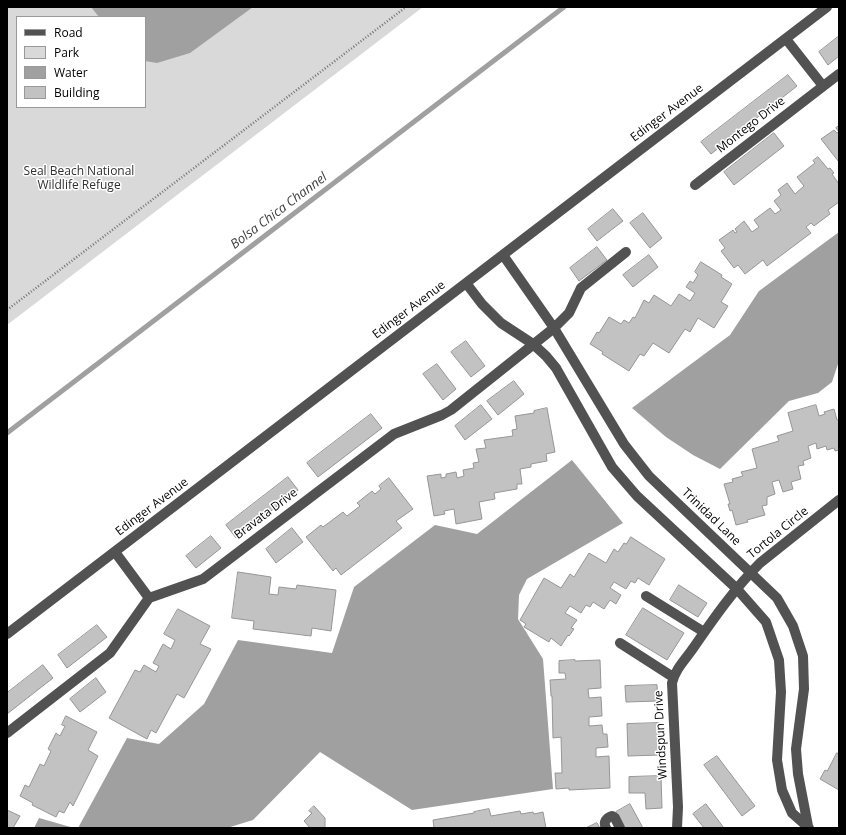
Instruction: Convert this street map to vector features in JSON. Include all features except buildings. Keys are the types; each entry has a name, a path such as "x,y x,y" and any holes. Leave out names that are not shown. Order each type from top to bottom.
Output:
{"street":[{"name":"Edinger Avenue","path":"7,634 827,7"},
{"path":"786,39 823,86"},
{"name":"Montego Drive","path":"695,185 839,74"},
{"name":"Bravata Drive","path":"149,598 203,579 394,434 451,410 554,328 569,313 581,288 626,252"},
{"name":"Trinidad Lane","path":"502,255 554,328 624,444 649,476 777,598 793,626 803,656 804,688 796,749 798,774 809,827"},
{"name":"Trinidad Lane","path":"466,283 482,304 501,323 533,344 556,368 612,466 637,496 737,589 766,622 779,660 781,692 777,760 782,790 792,813 809,827"},
{"name":"Tortola Circle","path":"737,589 760,563 839,500"},
{"path":"7,732 110,653 149,598 115,552"},
{"name":"Windspun Drive","path":"677,828 678,807 672,683 673,677 678,667 737,589"},
{"path":"646,596 704,632"},
{"path":"620,643 673,677"},
{"path":"606,828 604,825 605,820 612,816 615,818 620,828"}],"path":[{"path":"7,310 406,7"}],"green space":[{"name":"Seal Beach National Wildlife Refuge","path":"7,7 423,7 7,325"}],"water":[{"path":"91,7 253,7 190,53 157,63 146,61 146,16 98,16"},
{"path":"839,232 839,361 832,382 818,393 789,401 720,469 693,455 666,437 632,408 730,335 759,291"},
{"path":"572,460 623,523 527,579 519,595 518,619 543,659 553,789 412,810 320,752 253,820 227,828 78,828 127,738 159,744 204,704 238,640 332,653 354,587 435,525 477,534"},
{"path":"39,818 74,828 34,828"}],"waterway":[{"name":"Bolsa Chica Channel","path":"7,433 564,7"}]}
